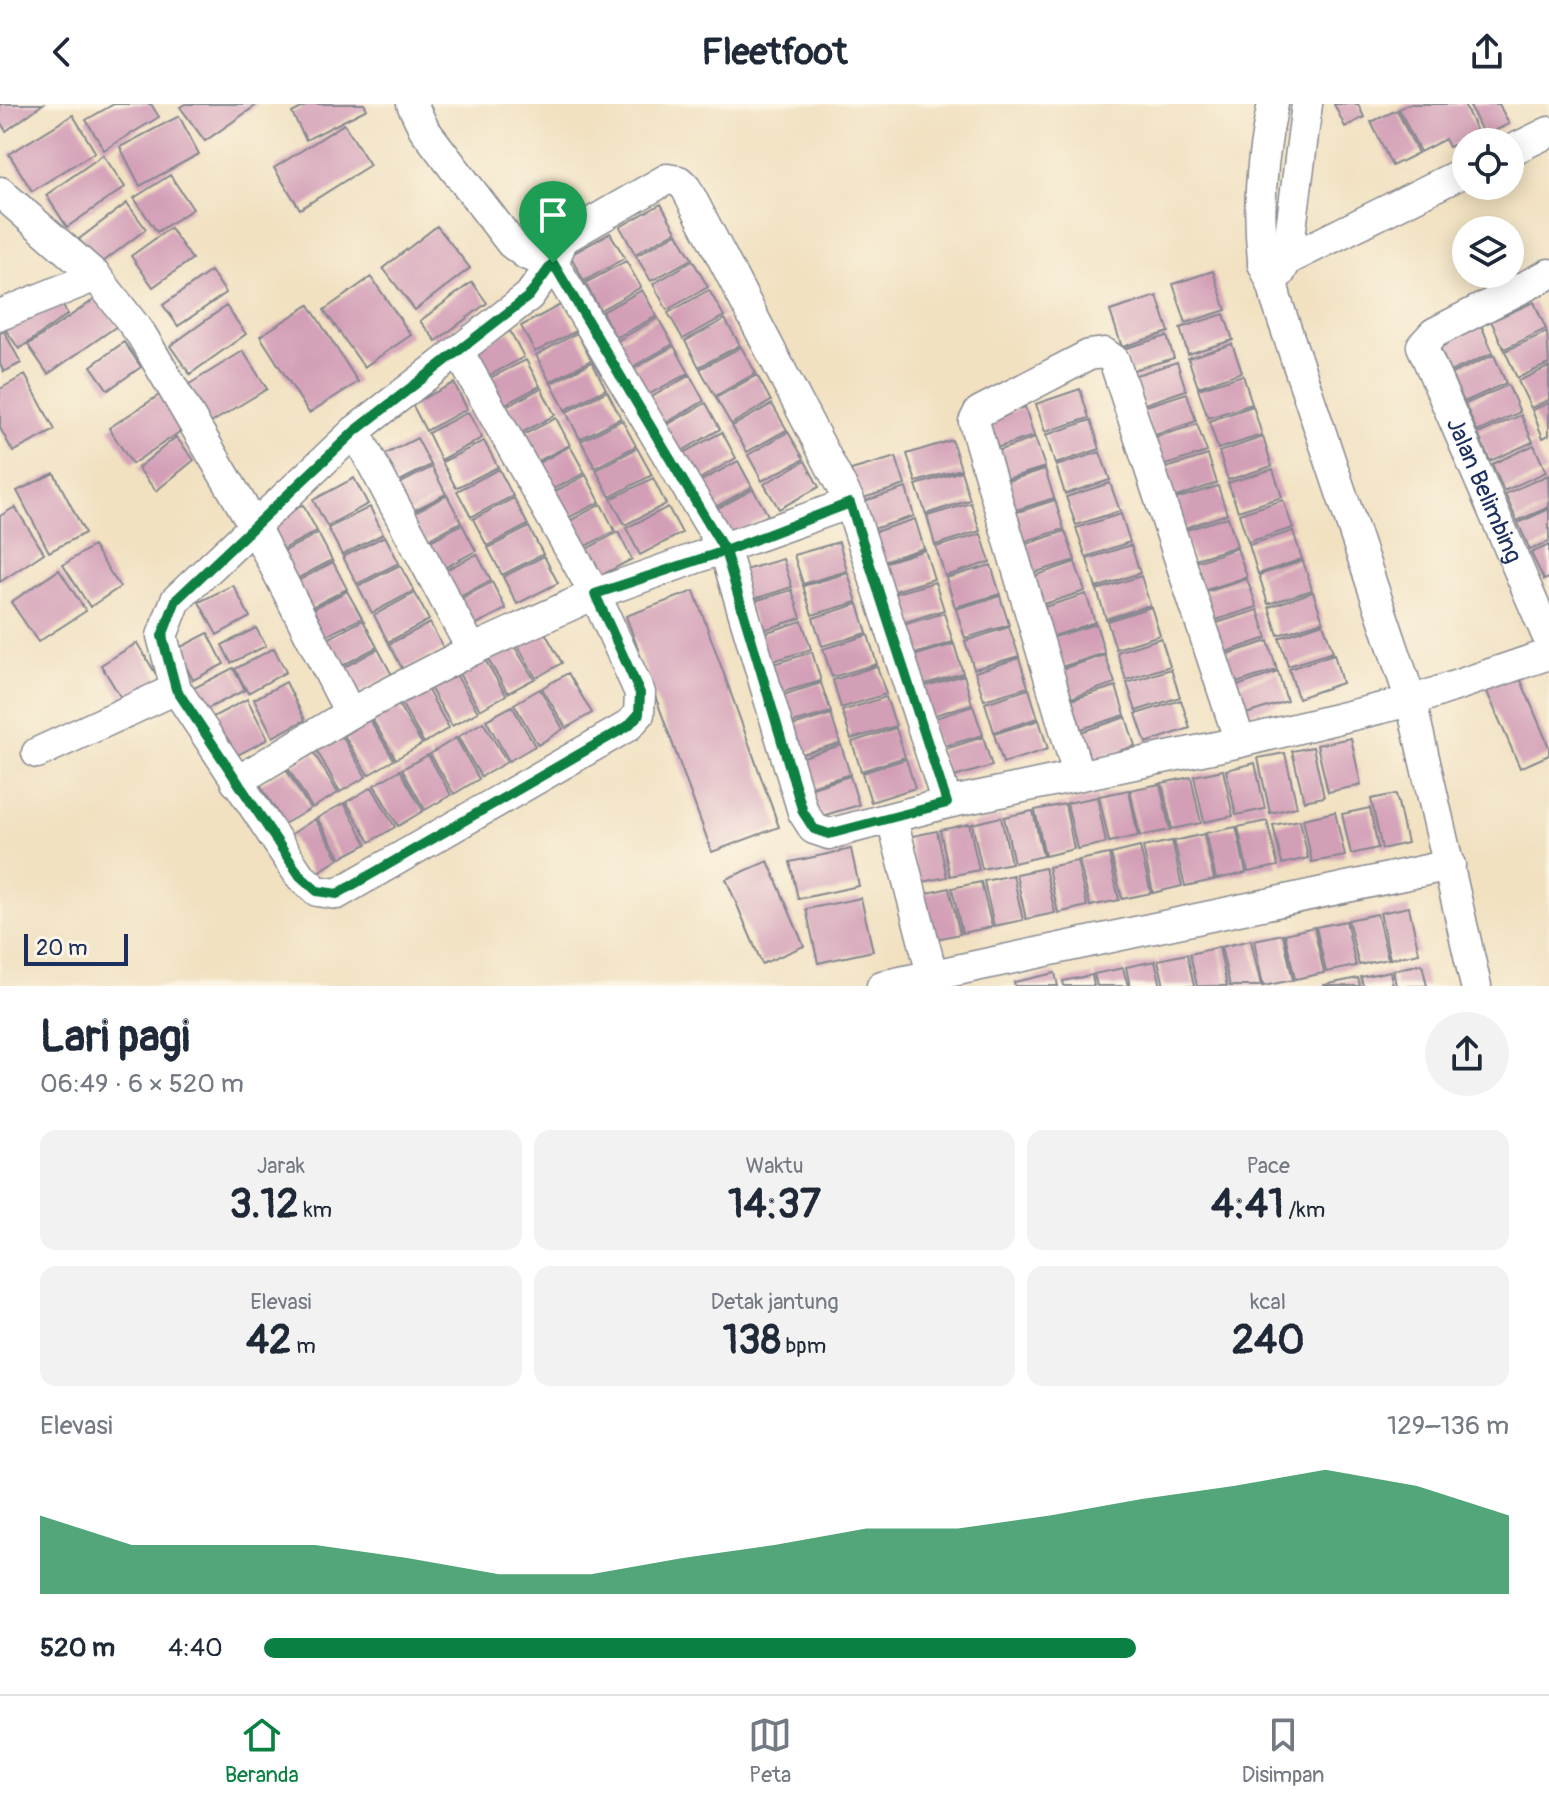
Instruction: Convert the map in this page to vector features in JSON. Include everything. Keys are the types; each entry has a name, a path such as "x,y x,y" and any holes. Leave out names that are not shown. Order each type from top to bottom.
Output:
{"street":[{"path":"412,104 424,129 511,243 527,255 553,263 725,551 803,812 814,829 829,834 947,803 1240,742 1411,701 1549,654"},
{"path":"1275,268 1305,112 1272,106 1260,205 1275,268 1281,314 1411,701 1476,986"},
{"path":"1524,144 1549,132"},
{"path":"1275,268 1452,178"},
{"path":"458,351 595,594 640,693 639,714 628,726 337,894 317,891 300,876 176,689 162,636 176,600 253,524 355,431 458,351 529,296 553,263 563,239 667,179 679,181 686,188 850,503 947,803"},
{"path":"0,192 96,276 141,334 253,524 350,713"},
{"name":"Jalan Belimbing","path":"1549,274 1424,340 1422,351 1549,640"},
{"path":"0,315 96,276"},
{"path":"1078,774 974,422 979,412 1089,355 1104,353 1114,360 1240,742"},
{"path":"355,431 472,650"},
{"path":"236,782 350,713 472,650 595,594 725,551 850,503"},
{"path":"37,753 176,689"},
{"path":"892,819 934,980"},
{"path":"882,986 934,980 1450,865"}],"building":[{"path":"0,104 43,104 6,131 0,122"},
{"path":"114,104 151,104 159,117 104,150 86,120"},
{"path":"185,104 258,104 205,141 180,107"},
{"path":"309,104 364,104 367,109 306,140 292,113"},
{"path":"1334,104 1358,104 1364,117 1345,127"},
{"path":"1408,104 1464,104 1475,128 1452,128 1452,146 1449,147 1445,139 1420,152 1399,109"},
{"path":"1469,104 1499,104 1509,124 1501,128 1480,128"},
{"path":"1397,110 1418,153 1392,166 1371,122"},
{"path":"73,115 95,152 32,191 9,154"},
{"path":"179,116 199,154 140,186 120,147"},
{"path":"344,124 370,165 300,209 274,168"},
{"path":"103,155 125,187 67,227 46,195"},
{"path":"170,175 193,209 157,232 134,198"},
{"path":"127,203 146,229 99,265 79,239"},
{"path":"661,204 676,231 635,254 620,227"},
{"path":"437,226 470,268 415,310 383,268"},
{"path":"170,228 192,259 153,287 131,256"},
{"path":"610,233 625,258 584,281 570,255"},
{"path":"677,233 692,259 651,281 636,256"},
{"path":"626,261 641,287 600,310 585,283"},
{"path":"693,261 708,287 667,310 653,284"},
{"path":"211,271 226,293 178,326 163,305"},
{"path":"1213,271 1226,310 1186,323 1173,284"},
{"path":"371,277 411,335 364,367 324,310"},
{"path":"472,282 487,303 436,341 420,321"},
{"path":"642,290 657,316 616,338 602,312"},
{"path":"709,290 724,316 683,339 668,313"},
{"path":"55,295 68,314 19,349 6,330"},
{"path":"1157,296 1169,332 1122,347 1110,311"},
{"path":"98,297 117,326 48,374 28,345"},
{"path":"1534,302 1546,329 1504,349 1491,321"},
{"path":"562,304 576,331 535,352 521,326"},
{"path":"309,305 358,382 309,413 260,336"},
{"path":"226,306 246,334 190,374 170,346"},
{"path":"1224,314 1233,340 1188,354 1180,328"},
{"path":"658,318 673,344 632,367 617,341"},
{"path":"725,319 740,345 699,367 685,341"},
{"path":"1481,325 1493,353 1450,372 1438,344"},
{"path":"4,331 21,363 4,372 0,364 0,333"},
{"path":"510,331 524,357 483,379 469,352"},
{"path":"1547,332 1549,364 1517,378 1505,351"},
{"path":"577,333 591,360 550,382 536,355"},
{"path":"1167,336 1174,358 1130,371 1123,349"},
{"path":"124,342 141,367 108,390 91,366"},
{"path":"1232,344 1242,372 1198,387 1188,358"},
{"path":"674,346 689,373 648,395 633,369"},
{"path":"741,347 756,373 715,396 700,369"},
{"path":"243,351 267,389 209,424 186,386"},
{"path":"1494,355 1506,383 1464,402 1451,374"},
{"path":"526,360 540,386 498,408 484,381"},
{"path":"592,362 606,389 565,410 551,383"},
{"path":"1177,362 1186,390 1142,405 1133,376"},
{"path":"1549,367 1549,400 1531,408 1518,381"},
{"path":"25,375 55,430 13,452 0,428 0,389"},
{"path":"690,375 704,401 664,424 650,398"},
{"path":"757,375 771,401 731,424 716,398"},
{"path":"1243,375 1252,404 1208,418 1198,389"},
{"path":"454,383 467,409 426,431 412,404"},
{"path":"1508,385 1520,412 1477,432 1465,404"},
{"path":"541,388 555,415 514,437 500,410"},
{"path":"1080,389 1089,418 1045,432 1036,404"},
{"path":"607,391 621,418 580,439 566,412"},
{"path":"164,392 187,427 132,464 109,428"},
{"path":"1187,393 1196,421 1152,436 1143,407"},
{"path":"706,403 720,429 680,452 665,426"},
{"path":"1549,403 1549,435 1543,438 1532,410"},
{"path":"772,404 787,430 747,452 732,426"},
{"path":"1253,406 1262,435 1218,449 1209,421"},
{"path":"1025,407 1034,436 990,450 980,421"},
{"path":"468,412 482,438 441,460 428,433"},
{"path":"1521,415 1533,442 1490,461 1478,434"},
{"path":"556,418 570,445 528,466 515,439"},
{"path":"622,420 636,446 595,468 581,441"},
{"path":"1091,420 1100,449 1055,464 1046,435"},
{"path":"1197,424 1207,452 1162,466 1153,438"},
{"path":"722,432 736,458 696,481 681,454"},
{"path":"788,432 804,459 762,481 748,455"},
{"path":"176,437 194,460 156,491 138,468"},
{"path":"1263,437 1272,466 1228,480 1219,452"},
{"path":"417,438 431,465 390,486 376,459"},
{"path":"1035,438 1045,467 1000,481 991,453"},
{"path":"952,440 961,469 916,482 907,454"},
{"path":"484,441 498,467 456,488 442,462"},
{"path":"1534,445 1546,472 1504,491 1492,464"},
{"path":"570,446 585,473 543,494 529,468"},
{"path":"637,448 652,475 610,497 596,470"},
{"path":"1100,452 1110,480 1065,494 1056,466"},
{"path":"1208,455 1217,483 1173,498 1163,469"},
{"path":"896,457 905,485 860,499 851,470"},
{"path":"738,461 752,487 712,509 697,483"},
{"path":"805,461 819,487 779,509 764,484"},
{"path":"432,467 446,494 405,515 391,488"},
{"path":"499,469 513,496 471,517 457,491"},
{"path":"1045,469 1054,498 1010,512 1001,483"},
{"path":"1273,469 1282,497 1238,511 1228,483"},
{"path":"961,471 970,500 926,514 916,485"},
{"path":"54,473 85,533 49,552 17,491"},
{"path":"586,475 600,502 558,523 544,497"},
{"path":"1548,475 1549,507 1517,521 1505,494"},
{"path":"354,478 368,504 327,526 313,500"},
{"path":"653,478 666,504 625,525 611,499"},
{"path":"1110,483 1120,511 1076,525 1066,497"},
{"path":"1218,486 1227,514 1182,529 1173,500"},
{"path":"906,488 914,516 870,530 861,502"},
{"path":"753,489 768,515 727,538 713,511"},
{"path":"447,495 461,522 420,544 406,517"},
{"path":"514,498 528,525 487,546 473,519"},
{"path":"1055,500 1064,529 1020,543 1011,514"},
{"path":"1283,500 1293,528 1248,542 1239,514"},
{"path":"971,503 980,531 935,545 927,516"},
{"path":"601,504 615,531 574,552 560,526"},
{"path":"303,505 317,531 276,553 262,526"},
{"path":"15,507 44,553 0,582 0,516"},
{"path":"370,507 383,534 342,555 328,528"},
{"path":"668,507 682,533 640,555 626,528"},
{"path":"1549,509 1549,542 1530,550 1518,523"},
{"path":"1121,514 1130,542 1086,557 1076,528"},
{"path":"1228,517 1237,546 1193,560 1183,531"},
{"path":"915,519 924,548 880,562 871,533"},
{"path":"462,524 476,551 435,573 421,546"},
{"path":"529,527 543,554 502,575 488,548"},
{"path":"1065,531 1075,560 1030,574 1021,546"},
{"path":"1293,531 1302,559 1258,574 1249,545"},
{"path":"618,532 632,559 591,581 577,554"},
{"path":"318,533 332,560 291,582 277,555"},
{"path":"981,534 990,562 945,576 936,547"},
{"path":"385,536 399,563 357,584 343,557"},
{"path":"839,542 847,571 803,584 794,555"},
{"path":"1131,545 1140,573 1096,588 1087,559"},
{"path":"1549,545 1549,578 1544,580 1531,553"},
{"path":"93,546 120,587 90,607 63,565"},
{"path":"1237,548 1247,577 1203,591 1193,563"},
{"path":"925,550 934,579 889,593 880,564"},
{"path":"477,554 491,580 450,602 436,575"},
{"path":"544,556 558,583 517,604 503,577"},
{"path":"783,559 792,587 747,601 738,572"},
{"path":"1303,561 1312,590 1268,604 1259,575"},
{"path":"333,562 347,589 306,610 292,584"},
{"path":"1075,562 1085,591 1041,605 1031,577"},
{"path":"400,565 414,591 372,613 358,586"},
{"path":"991,565 1000,594 955,607 946,578"},
{"path":"59,570 86,611 38,642 11,602"},
{"path":"848,573 857,602 812,615 803,586"},
{"path":"1141,576 1150,605 1106,619 1097,590"},
{"path":"1247,579 1257,607 1213,621 1203,593"},
{"path":"492,582 506,609 465,630 451,604"},
{"path":"935,582 944,610 899,624 890,595"},
{"path":"233,585 250,617 217,635 199,602"},
{"path":"792,590 801,618 757,632 748,603"},
{"path":"347,591 362,618 320,639 307,612"},
{"path":"694,591 779,827 712,852 626,616"},
{"path":"1313,592 1323,621 1278,635 1269,607"},
{"path":"415,593 429,620 388,642 374,615"},
{"path":"1086,594 1095,622 1051,637 1041,608"},
{"path":"1000,596 1009,625 965,638 956,609"},
{"path":"858,604 867,633 822,646 813,618"},
{"path":"1151,607 1160,635 1116,649 1107,621"},
{"path":"1258,610 1267,638 1223,653 1213,624"},
{"path":"944,613 953,642 909,656 900,626"},
{"path":"363,620 377,647 336,669 322,642"},
{"path":"802,621 811,649 767,663 758,635"},
{"path":"539,622 562,663 536,678 513,637"},
{"path":"430,623 444,649 403,670 389,644"},
{"path":"1323,623 1333,652 1288,666 1279,638"},
{"path":"1096,624 1105,653 1061,667 1051,638"},
{"path":"1009,627 1019,656 974,669 965,641"},
{"path":"256,628 266,646 231,663 222,645"},
{"path":"208,633 224,664 193,680 177,649"},
{"path":"868,635 877,664 832,677 823,649"},
{"path":"1161,638 1170,666 1126,680 1117,652"},
{"path":"510,639 534,679 508,693 484,653"},
{"path":"1268,641 1277,670 1233,684 1224,655"},
{"path":"137,643 162,684 126,706 101,665"},
{"path":"954,644 963,673 918,686 910,657"},
{"path":"274,648 286,672 248,693 235,669"},
{"path":"378,649 392,675 351,697 337,671"},
{"path":"812,652 821,681 776,694 767,666"},
{"path":"1334,654 1342,683 1298,698 1289,669"},
{"path":"482,655 506,695 480,710 457,670"},
{"path":"1105,655 1115,683 1071,698 1062,669"},
{"path":"1019,658 1028,687 984,700 975,672"},
{"path":"877,666 886,694 841,708 833,680"},
{"path":"233,668 245,690 203,711 192,689"},
{"path":"1171,669 1180,697 1136,711 1127,683"},
{"path":"454,671 478,712 452,726 429,686"},
{"path":"1517,671 1549,747 1549,755 1520,768 1484,685"},
{"path":"1278,672 1287,701 1243,715 1234,687"},
{"path":"568,673 592,713 566,728 542,688"},
{"path":"964,675 972,704 928,717 919,688"},
{"path":"286,682 305,720 273,737 254,699"},
{"path":"821,683 831,712 786,725 777,697"},
{"path":"1116,686 1125,715 1081,729 1071,700"},
{"path":"426,687 449,728 424,743 401,703"},
{"path":"540,689 563,729 538,745 514,704"},
{"path":"1029,689 1038,718 994,732 985,703"},
{"path":"886,697 896,726 851,739 842,711"},
{"path":"247,699 268,739 232,758 211,718"},
{"path":"1181,700 1190,728 1146,743 1136,714"},
{"path":"398,704 422,744 396,759 372,719"},
{"path":"512,706 535,746 509,761 486,720"},
{"path":"973,706 983,735 938,748 929,720"},
{"path":"831,714 840,743 795,756 786,728"},
{"path":"1126,717 1135,746 1090,760 1081,732"},
{"path":"370,720 394,760 368,775 344,735"},
{"path":"1039,720 1048,749 1003,763 994,734"},
{"path":"483,722 507,762 481,777 458,737"},
{"path":"896,728 905,757 861,771 852,742"},
{"path":"342,736 366,777 340,792 317,751"},
{"path":"983,737 992,766 947,779 939,751"},
{"path":"456,738 479,779 454,794 430,754"},
{"path":"1351,738 1361,785 1328,792 1317,745"},
{"path":"841,745 850,774 805,788 797,759"},
{"path":"1313,747 1324,797 1304,801 1292,751"},
{"path":"314,753 338,793 312,808 288,768"},
{"path":"1285,753 1297,807 1270,813 1258,758"},
{"path":"428,755 451,795 425,810 402,769"},
{"path":"906,759 915,788 871,802 862,773"},
{"path":"1255,763 1265,809 1236,815 1226,770"},
{"path":"286,769 310,809 284,824 260,784"},
{"path":"400,770 423,811 398,826 374,785"},
{"path":"1223,770 1233,816 1204,822 1194,776"},
{"path":"850,776 859,805 815,818 806,790"},
{"path":"1191,777 1201,823 1172,829 1162,783"},
{"path":"1160,784 1170,830 1140,836 1130,790"},
{"path":"372,787 395,827 370,842 346,802"},
{"path":"1129,790 1138,836 1109,842 1099,796"},
{"path":"1396,794 1407,843 1382,849 1371,799"},
{"path":"1097,797 1106,843 1077,849 1067,803"},
{"path":"344,803 367,844 341,858 317,818"},
{"path":"1065,804 1074,849 1045,856 1035,810"},
{"path":"1370,808 1378,848 1351,854 1342,814"},
{"path":"1033,811 1043,856 1014,863 1004,817"},
{"path":"1335,812 1345,856 1312,862 1303,819"},
{"path":"1001,817 1011,863 982,869 972,824"},
{"path":"315,819 339,859 313,875 290,835"},
{"path":"1300,820 1308,858 1282,864 1273,825"},
{"path":"1267,821 1278,866 1248,872 1238,827"},
{"path":"969,824 979,870 950,876 940,830"},
{"path":"1236,827 1246,873 1216,879 1206,833"},
{"path":"937,831 947,877 918,883 908,837"},
{"path":"1204,834 1214,880 1185,886 1174,841"},
{"path":"1172,841 1182,886 1153,893 1143,847"},
{"path":"1140,847 1151,893 1122,899 1111,854"},
{"path":"851,849 859,886 798,899 790,862"},
{"path":"1109,854 1119,900 1090,906 1079,860"},
{"path":"768,861 804,946 762,964 726,879"},
{"path":"1077,861 1087,906 1058,913 1048,867"},
{"path":"1045,868 1055,913 1026,919 1016,874"},
{"path":"1013,875 1023,920 994,926 984,881"},
{"path":"981,882 992,927 962,933 952,888"},
{"path":"949,888 960,934 931,940 920,895"},
{"path":"861,898 873,951 818,963 806,909"},
{"path":"1409,907 1419,953 1390,959 1380,913"},
{"path":"1377,914 1388,959 1359,965 1348,920"},
{"path":"1346,921 1356,966 1326,972 1316,927"},
{"path":"1314,927 1324,973 1295,979 1285,934"},
{"path":"1283,934 1293,980 1263,986 1254,940"},
{"path":"1251,940 1261,986 1230,986 1221,947"},
{"path":"1219,947 1227,986 1197,986 1190,954"},
{"path":"1187,954 1194,986 1164,986 1158,960"},
{"path":"1155,961 1161,986 1130,986 1126,967"},
{"path":"1422,964 1427,986 1396,986 1393,970"},
{"path":"1123,968 1128,986 1097,986 1094,974"},
{"path":"1390,971 1393,986 1363,986 1361,977"},
{"path":"1055,973 1058,986 1015,986 1014,982"},
{"path":"1092,975 1094,986 1064,986 1063,981"},
{"path":"1358,978 1360,986 1324,986 1324,985"}],"route":[{"path":"553,263 529,296 355,431 253,524 176,600 162,636 176,689 300,876 317,891 337,894 628,726 639,714 640,693 595,594 725,551 735,575 803,812 814,829 829,834 947,803 850,503 725,551 553,263"}]}
